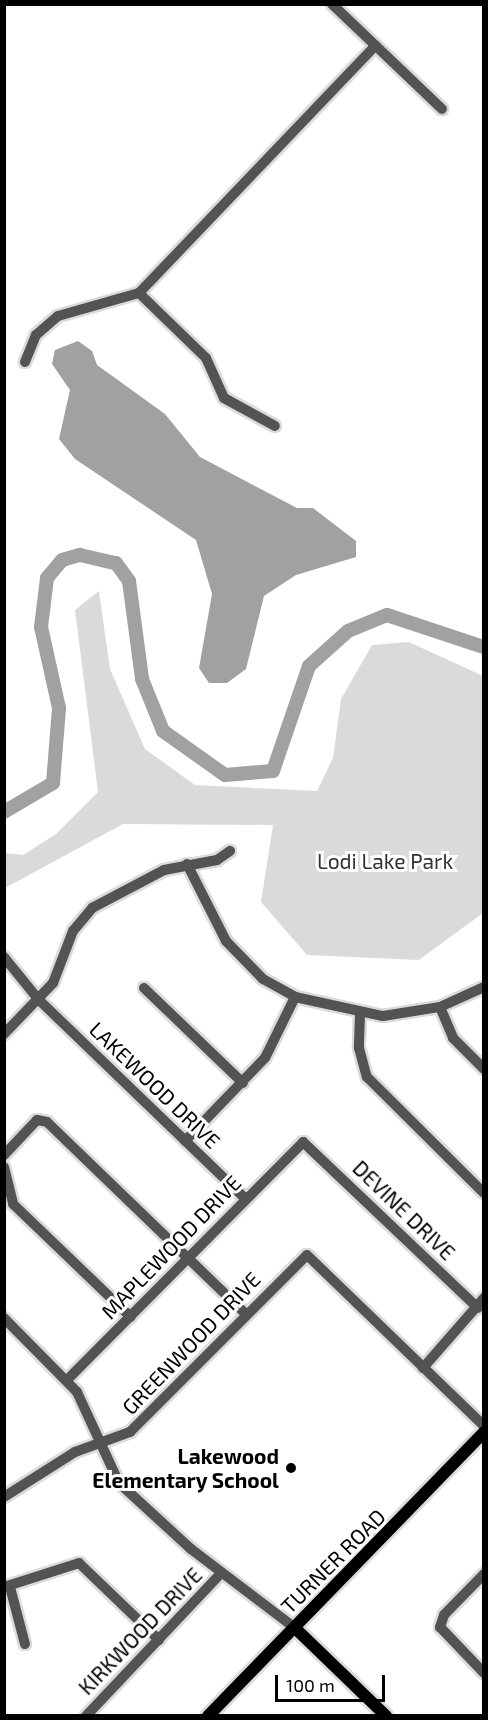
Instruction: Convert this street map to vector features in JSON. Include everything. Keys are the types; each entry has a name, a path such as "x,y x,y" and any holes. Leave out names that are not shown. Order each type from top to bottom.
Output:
{"main road":[{"name":"TURNER ROAD","path":"208,1716 483,1432"},
{"path":"294,1628 383,1715"}],"street":[{"path":"332,4 442,109"},
{"path":"25,362 36,335 58,316 139,293 375,46"},
{"path":"139,293 206,358 224,398 275,426"},
{"path":"4,1034 53,983 73,931 92,908 187,864 217,860 230,851"},
{"path":"187,864 226,941 263,979 295,997 360,1014 440,1007 483,987"},
{"name":"LAKEWOOD DRIVE","path":"4,957 39,1000 245,1198"},
{"path":"144,988 243,1083"},
{"path":"185,1141 265,1058 295,997"},
{"path":"440,1007 453,1038 483,1069"},
{"path":"360,1014 359,1048 367,1077 483,1193"},
{"path":"4,1155 39,1119 246,1314"},
{"name":"MAPLEWOOD DRIVE","path":"68,1379 303,1142"},
{"name":"DEVINE DRIVE","path":"303,1142 481,1303"},
{"path":"4,1167 13,1204 131,1317"},
{"name":"GREENWOOD DRIVE","path":"4,1497 96,1442 135,1428 304,1257 423,1368"},
{"path":"481,1303 423,1368 483,1426"},
{"path":"4,1318 68,1379 96,1442 119,1483 221,1573 294,1628"},
{"path":"25,1644 7,1587 79,1563 159,1640"},
{"name":"KIRKWOOD DRIVE","path":"86,1716 221,1573"},
{"path":"482,1576 440,1627 483,1673"}],"green space":[{"name":"Lodi Lake Park","path":"99,591 110,669 145,749 195,785 317,791 333,758 341,699 372,645 409,642 483,676 483,913 419,960 307,955 261,902 273,825 123,824 5,888 5,853 23,855 56,834 98,792 75,610"}],"shaded area":[{"path":"78,341 92,351 97,365 165,414 200,457 297,508 313,508 356,541 356,557 296,575 264,596 246,669 227,683 209,683 199,668 212,594 196,540 75,459 59,439 70,390 52,364 55,350"}],"waterway":[{"path":"4,812 53,783 59,708 41,627 47,578 62,560 80,555 116,563 129,581 142,679 163,731 225,775 273,771 309,666 348,631 387,615 484,647"}],"place":[{"name":"Lakewood Elementary School","path":"291,1468"}]}
